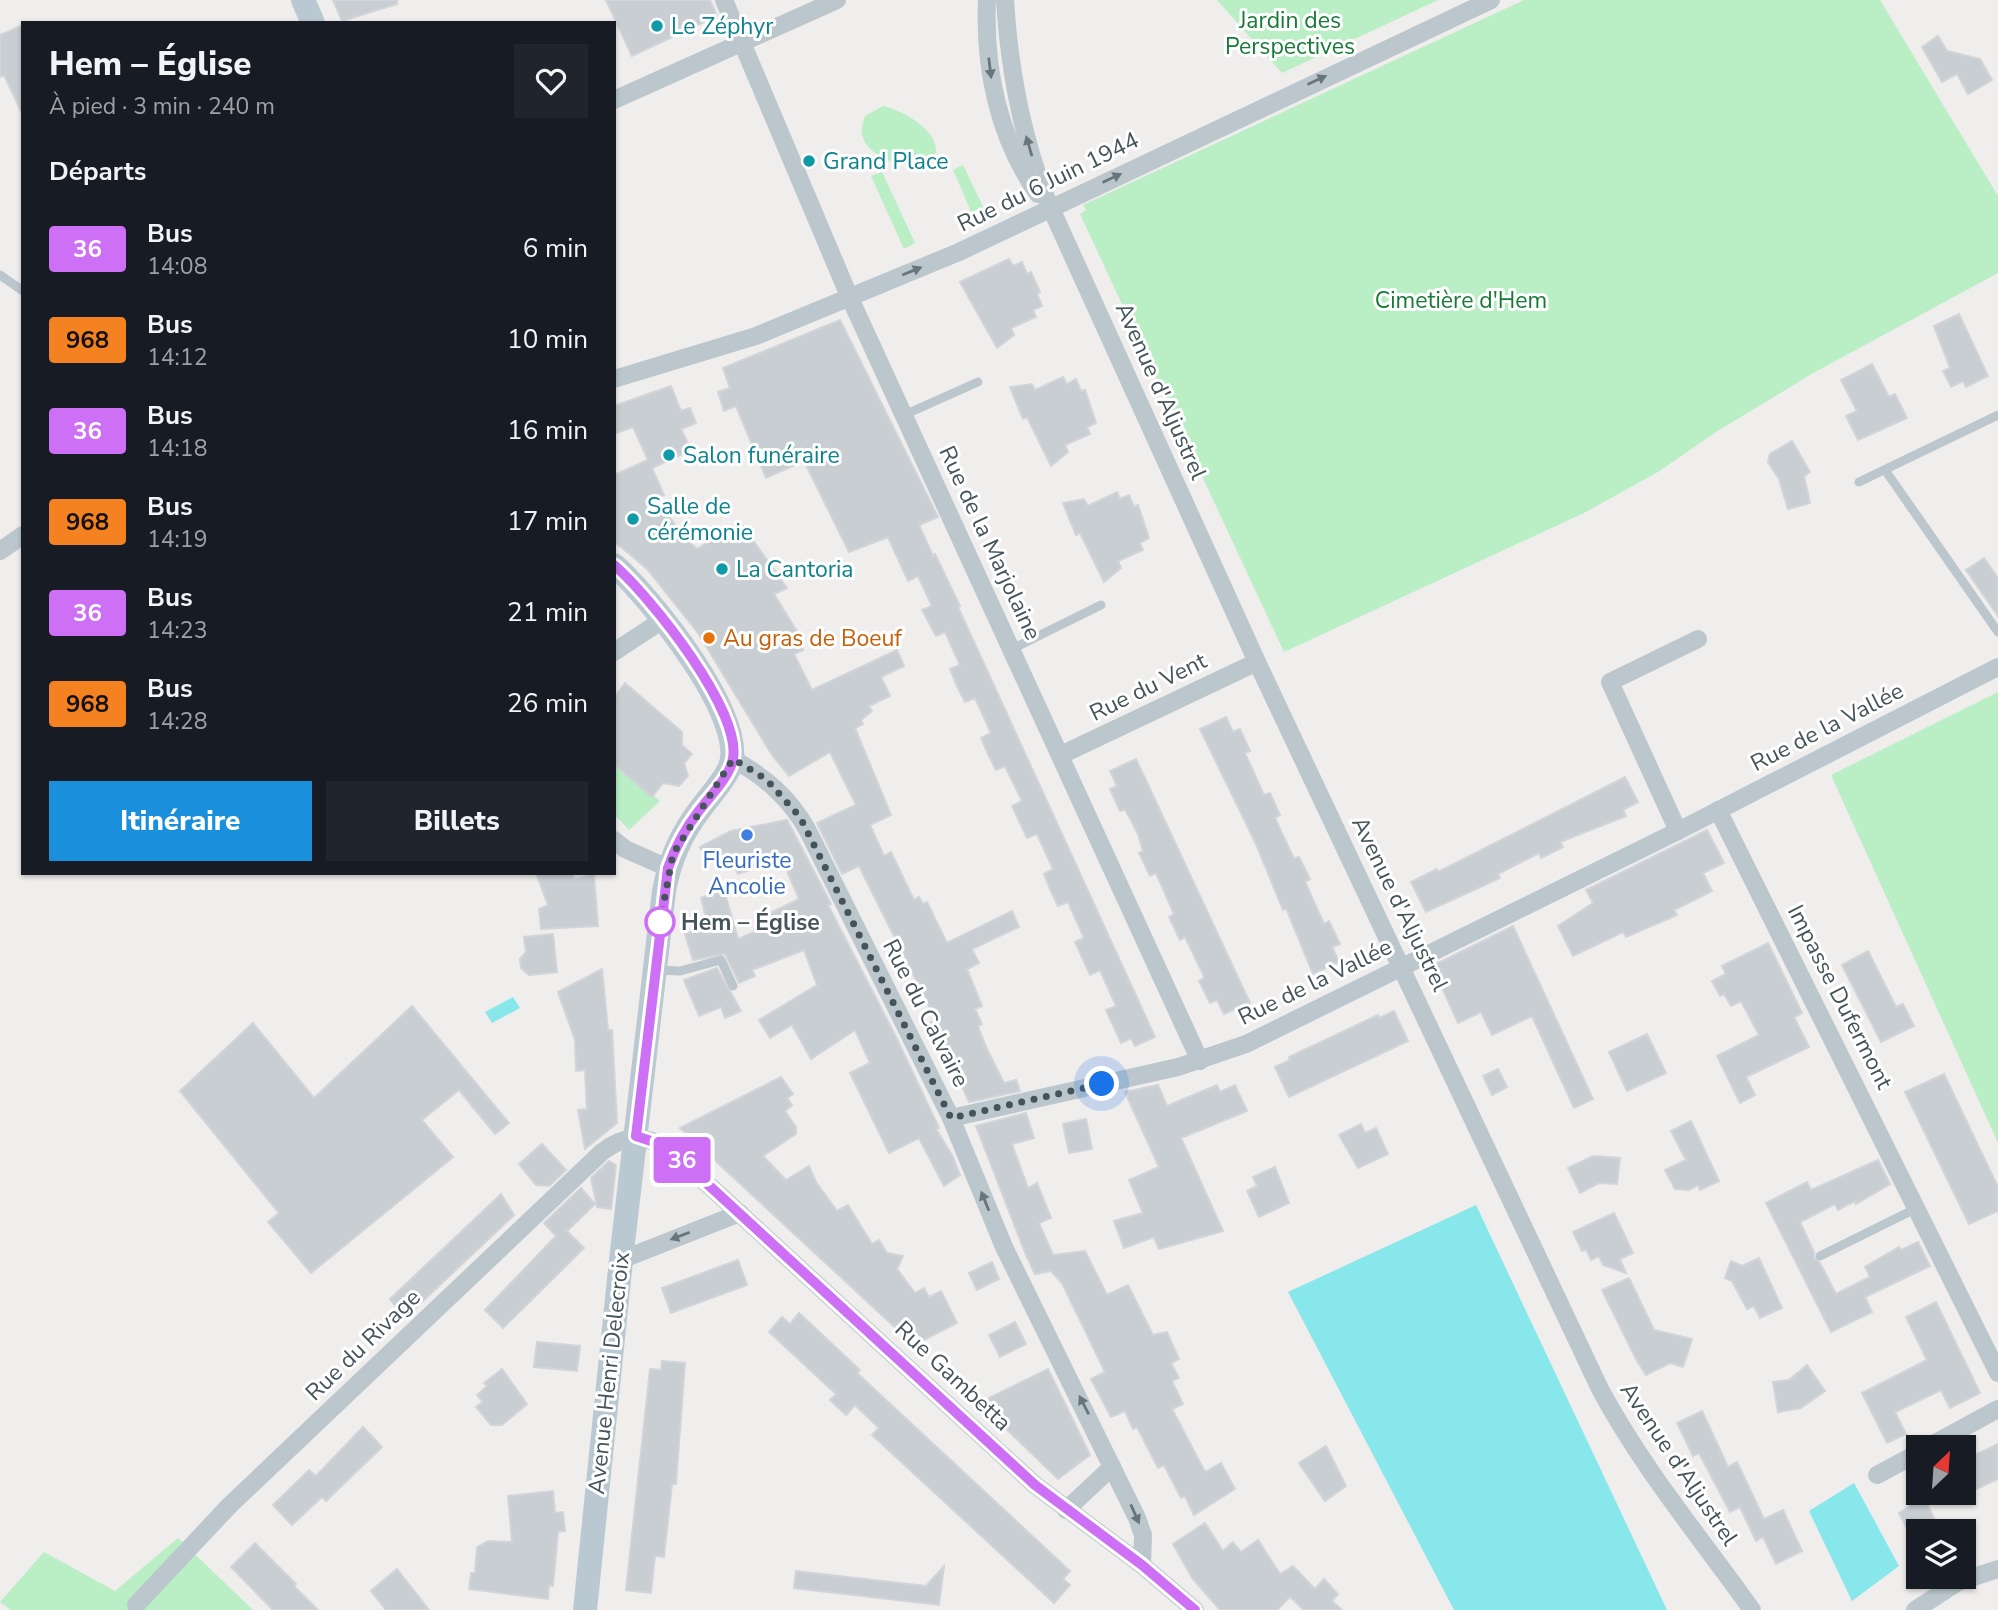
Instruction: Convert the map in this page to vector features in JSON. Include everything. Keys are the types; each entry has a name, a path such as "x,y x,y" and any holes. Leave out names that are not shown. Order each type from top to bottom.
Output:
{"main road":[{"path":"303,0 312,21"},
{"path":"616,567 664,619 719,706 732,739 733,759"},
{"name":"Avenue Henri Delecroix","path":"585,1610 621,1260 668,868 684,832 726,774 733,759"}],"street":[{"name":"Rue de la Marjolaine","path":"724,0 849,296 1200,1061"},
{"path":"616,99 837,0"},
{"name":"Avenue d'Aljustrel","path":"987,0 988,50 996,102 1012,148 1027,178 1052,210"},
{"name":"Avenue d'Aljustrel","path":"1004,0 1010,59 1021,116 1052,210 1257,662 1403,966 1576,1342 1618,1423 1673,1507 1751,1606"},
{"name":"Rue du 6 Juin 1944","path":"616,378 756,336 1052,210 1067,199 1491,0"},
{"path":"0,551 21,536"},
{"path":"616,651 664,619"},
{"path":"1678,831 1610,682 1698,639"},
{"name":"Rue du Vent","path":"1060,755 1257,662"},
{"name":"Rue de la Vallée","path":"951,1118 1200,1061 1268,1034 1678,831 1998,667"},
{"name":"Rue du Calvaire","path":"733,759 766,779 800,817 951,1118 1004,1247 1112,1467 1143,1535 1142,1565"},
{"name":"Impasse Dufermont","path":"1718,810 1998,1373"},
{"path":"616,842 625,849 668,868"},
{"name":"Rue Gambetta","path":"636,1136 666,1146 1066,1510 1142,1565"},
{"name":"Rue du Rivage","path":"136,1605 230,1506 602,1152 611,1144 636,1136"},
{"path":"621,1260 740,1213"},
{"path":"1950,1435 1998,1409"},
{"path":"1877,1475 1906,1459"},
{"path":"1066,1510 1112,1467"},
{"path":"1142,1565 1195,1610"},
{"path":"1915,1610 1958,1582 1998,1569"}],"lane":[{"path":"0,275 21,289"},
{"path":"904,415 978,382"},
{"path":"1859,482 1998,415"},
{"path":"1885,470 1998,632"},
{"path":"1012,649 1101,606"},
{"path":"654,970 680,971 721,960 733,986"},
{"path":"1820,1256 1917,1208"}],"green space":[{"name":"Jardin des Perspectives","path":"1217,0 1438,0 1282,73"},
{"name":"Cimetière d'Hem","path":"1524,0 1880,0 1998,196 1998,273 1815,372 1716,432 1658,472 1584,513 1284,652 1080,214 1086,210 1083,205"},
{"path":"883,106 922,125 934,142 936,152 933,162 925,165 904,165 883,158 867,146 862,132 865,116"},
{"path":"963,165 985,211 973,216 953,170"},
{"path":"882,172 915,243 904,249 871,176"},
{"path":"1998,692 1998,1143 1831,775"},
{"path":"616,766 660,801 629,830 616,816"},
{"path":"178,1538 253,1610 11,1610 0,1602 44,1552 115,1591"}],"water":[{"path":"513,997 520,1008 492,1023 485,1012"},
{"path":"1476,1205 1667,1610 1454,1610 1288,1292"},
{"path":"1854,1483 1899,1566 1852,1601 1809,1511"}],"building":[{"path":"333,0 397,0 397,4 342,21"},
{"name":"Le Zéphyr","path":"606,0 710,0 717,16 632,56"},
{"path":"21,26 21,111 4,75 0,77 0,35"},
{"path":"1938,36 1947,51 1980,59 1992,80 1968,94 1957,74 1942,82 1922,47"},
{"path":"1009,259 1013,266 1022,262 1027,274 1031,272 1040,292 1037,294 1042,306 1033,310 1036,317 1011,328 1014,335 997,348 960,282"},
{"path":"1959,314 1988,376 1966,387 1963,381 1951,387 1943,371 1950,368 1934,326"},
{"path":"840,320 938,517 919,525 960,606 958,607 1155,1037 1135,1046 1131,1038 1121,1043 1106,1010 1116,1006 1100,970 1090,975 1075,942 1084,938 1068,902 1058,906 1050,889 1044,874 1053,869 1037,834 1027,838 1012,806 1022,801 1005,766 996,770 988,754 981,738 991,733 975,698 965,702 957,686 950,669 960,665 945,632 936,636 922,610 932,606 918,576 908,581 888,537 849,552 804,461 766,478 736,406 724,411 718,392 730,388 723,368"},
{"path":"1872,364 1889,397 1895,394 1907,418 1858,440 1846,416 1857,411 1841,380"},
{"path":"1063,377 1067,384 1076,379 1081,391 1085,390 1096,423 1087,427 1090,434 1065,445 1068,452 1051,466 1027,417 1023,419 1010,387 1032,384 1035,390"},
{"path":"671,386 681,411 690,408 696,423 681,429 691,450 652,468 664,495 656,499 684,537 697,549 740,522 787,588 774,594 798,633 795,635 803,650 794,654 812,690 897,650 904,666 881,677 890,696 869,706 872,711 861,720 863,724 855,728 891,815 870,825 884,856 891,852 914,900 919,897 923,904 927,902 947,943 1012,911 1019,927 972,949 979,963 967,969 982,1006 975,1009 982,1024 978,1026 986,1047 1004,1083 1016,1080 1020,1091 969,1102 944,1046 939,1047 928,1024 936,1020 859,866 842,874 817,823 856,805 830,752 789,776 772,755 698,633 647,569 616,543 616,474 648,460 633,427 616,433 616,405"},
{"path":"1792,441 1810,472 1804,476 1810,503 1788,509 1779,479 1768,462 1770,454"},
{"path":"1117,492 1120,499 1129,495 1134,507 1138,505 1149,538 1140,543 1143,550 1118,561 1121,568 1104,582 1080,533 1076,535 1063,503 1084,499 1088,506"},
{"path":"1984,558 1998,578 1998,616 1966,570"},
{"path":"625,683 682,732 682,745 692,754 684,763 688,776 679,786 663,783 652,797 616,766 616,695"},
{"path":"1226,717 1233,732 1240,729 1250,751 1245,753 1264,795 1270,793 1280,815 1275,818 1294,859 1299,857 1310,879 1305,882 1324,924 1329,921 1340,944 1332,947 1339,962 1313,974 1286,908 1283,910 1256,844 1200,729"},
{"path":"1136,759 1250,1003 1224,1014 1217,1000 1210,1003 1199,981 1204,978 1203,974 1185,937 1180,940 1169,917 1174,914 1156,873 1150,876 1139,853 1143,851 1138,834 1125,809 1120,811 1110,789 1117,786 1110,771"},
{"path":"1625,777 1638,802 1623,810 1626,816 1560,842 1563,847 1541,858 1539,853 1498,874 1500,878 1426,912 1411,882 1437,869 1438,872"},
{"path":"787,820 895,1035 939,1128 936,1129 953,1157 960,1175 944,1186 919,1138 889,1153 850,1073 870,1063 855,1030 811,1059 792,1025 770,1038 759,1020 817,985 804,950 752,970 755,976 739,983 725,954 693,960 685,934 708,926 701,898 724,890 738,939 773,924 768,914 799,899 782,859 738,874 727,852 707,862 700,847 731,831"},
{"path":"1707,830 1724,863 1703,873 1712,891 1674,910 1677,915 1626,937 1623,932 1573,956 1558,926 1593,903 1586,890"},
{"path":"537,875 573,875 574,879 594,875 598,926 541,929 539,909 548,905"},
{"path":"1513,926 1593,1099 1574,1108 1532,1016 1492,1035 1481,1012 1458,1023 1432,966"},
{"path":"553,934 557,972 529,975 521,968 520,959 526,952 524,937"},
{"path":"1768,943 1802,1013 1794,1017 1809,1047 1746,1077 1755,1095 1740,1103 1717,1056 1759,1035 1741,1001 1731,1006 1724,994 1720,996 1712,981 1726,974 1722,966"},
{"path":"1868,951 1896,1007 1903,1004 1914,1026 1881,1042 1842,965"},
{"path":"717,968 741,1011 725,1018 721,1007 699,1016 684,980"},
{"path":"602,969 608,1030 612,1030 617,1123 585,1149 578,1110 587,1109 585,1070 576,1071 575,1040 558,992"},
{"path":"412,1006 509,1123 495,1134 459,1090 422,1120 453,1157 311,1273 268,1222 279,1213 180,1091 253,1023 314,1098"},
{"path":"1394,1011 1408,1041 1289,1097 1275,1067 1290,1060 1289,1057 1378,1015 1379,1018"},
{"path":"1647,1034 1666,1073 1627,1091 1609,1052"},
{"path":"1498,1069 1507,1087 1492,1095 1483,1076"},
{"path":"1944,1074 1998,1187 1998,1211 1969,1224 1905,1092"},
{"path":"781,1077 793,1094 787,1098 792,1105 785,1111 796,1127 796,1134 763,1156 786,1180 809,1166 816,1182 837,1211 848,1205 872,1244 879,1240 887,1253 903,1256 897,1269 915,1293 924,1288 929,1297 941,1291 957,1323 914,1345 680,1128"},
{"path":"1158,1085 1167,1106 1217,1085 1220,1092 1235,1085 1247,1111 1181,1138 1223,1231 1159,1249 1154,1237 1124,1248 1114,1221 1143,1213 1129,1180 1159,1167 1125,1092"},
{"path":"1026,1113 1034,1138 1012,1144 1028,1188 1037,1183 1051,1218 1039,1223 1053,1255 1085,1251 1107,1295 1128,1285 1153,1335 1167,1332 1179,1359 1171,1363 1179,1378 1172,1381 1183,1404 1172,1409 1205,1472 1221,1463 1235,1489 1194,1515 1185,1496 1181,1498 1164,1465 1158,1468 1137,1427 1133,1429 1125,1411 1111,1417 1091,1379 1105,1372 1062,1283 1051,1271 1035,1274 1026,1255 976,1126"},
{"path":"1086,1119 1092,1149 1069,1153 1063,1124"},
{"path":"1691,1121 1719,1181 1700,1190 1698,1185 1689,1190 1675,1189 1665,1170 1686,1160 1671,1131"},
{"path":"1361,1124 1365,1133 1376,1128 1388,1154 1358,1168 1339,1135"},
{"path":"542,1144 566,1170 549,1186 536,1185 519,1164"},
{"path":"1593,1156 1620,1158 1617,1184 1599,1183 1580,1193 1568,1168"},
{"path":"1878,1160 1890,1184 1856,1204 1855,1201 1838,1210 1835,1204 1800,1222 1814,1252 1814,1258 1820,1263 1836,1294 1870,1277 1865,1267 1899,1247 1901,1250 1918,1242 1930,1266 1865,1297 1872,1312 1831,1332 1766,1203 1807,1182 1811,1190"},
{"path":"609,1161 616,1165 611,1209 597,1207 591,1178"},
{"path":"1275,1167 1289,1203 1259,1217 1247,1191 1257,1186 1253,1177"},
{"path":"581,1188 595,1204 567,1231 584,1248 503,1328 485,1310 556,1236 544,1223"},
{"path":"501,1194 514,1215 405,1318 390,1299"},
{"path":"1614,1213 1633,1253 1620,1259 1626,1273 1603,1265 1599,1256 1591,1260 1586,1249 1582,1251 1573,1232"},
{"path":"1759,1258 1782,1308 1760,1318 1754,1306 1747,1309 1732,1281 1725,1278 1731,1261 1742,1266"},
{"path":"738,1260 747,1285 671,1313 662,1288"},
{"path":"992,1262 999,1279 977,1290 969,1273"},
{"path":"1629,1278 1654,1330 1692,1339 1683,1367 1670,1363 1646,1375 1637,1361 1602,1290"},
{"path":"1936,1302 1980,1393 1950,1408 1941,1390 1895,1412 1906,1434 1887,1443 1862,1393 1927,1360 1906,1317"},
{"path":"799,1313 860,1370 857,1373 1070,1571 1063,1579 1070,1585 1054,1603 872,1435 879,1428 855,1405 846,1415 830,1400 836,1394 769,1332 782,1317 790,1324"},
{"path":"1015,1322 1026,1344 1000,1357 989,1335"},
{"path":"537,1342 580,1346 577,1371 534,1367"},
{"path":"662,1361 685,1363 676,1484 672,1484 664,1557 655,1556 651,1593 626,1590 650,1369 661,1370"},
{"path":"1807,1365 1825,1391 1801,1408 1778,1412 1773,1382 1789,1380"},
{"path":"502,1369 527,1404 502,1425 491,1425 476,1407 483,1402 477,1395 487,1386 484,1383"},
{"path":"1048,1369 1090,1455 1058,1479 998,1421 989,1398"},
{"path":"1702,1411 1728,1467 1737,1462 1764,1519 1783,1510 1802,1551 1776,1564 1763,1537 1756,1541 1740,1507 1730,1512 1699,1453 1693,1456 1677,1423"},
{"path":"363,1427 382,1447 326,1501 322,1497 292,1525 273,1505 309,1470 316,1476"},
{"path":"1998,1444 1998,1479 1976,1489 1976,1454"},
{"path":"1326,1446 1346,1486 1325,1501 1299,1463"},
{"path":"553,1491 555,1513 563,1512 565,1531 558,1532 553,1586 549,1585 548,1599 469,1589 471,1573 475,1573 477,1547 488,1541 512,1542 508,1496"},
{"path":"1912,1505 1928,1505 1934,1519 1906,1519 1906,1527 1899,1513"},
{"path":"1205,1523 1223,1551 1233,1542 1241,1552 1258,1540 1280,1574 1293,1566 1315,1589 1324,1579 1338,1594 1332,1601 1342,1610 1304,1610 1290,1597 1277,1610 1220,1610 1192,1578 1173,1544"},
{"path":"255,1543 318,1610 273,1610 231,1567"},
{"path":"944,1566 939,1605 794,1588 796,1571 926,1586"},
{"path":"397,1569 429,1610 386,1610 371,1591"}],"bus line":[{"name":"36","path":"616,567 639,588 664,619 700,672 719,706 732,739 733,751 730,768 684,832 668,868 653,975 636,1136 666,1146 1035,1485 1142,1565 1195,1610"}],"place":[{"name":"Le Zéphyr","path":"657,26"},
{"name":"Grand Place","path":"809,161"},
{"name":"Salon funéraire","path":"669,455"},
{"name":"Salle de cérémonie","path":"633,519"},
{"name":"La Cantoria","path":"722,569"},
{"name":"Au gras de Boeuf","path":"709,638"},
{"name":"Fleuriste Ancolie","path":"747,835"},
{"name":"Hem – Église","path":"660,922"}],"route":[{"path":"660,922 668,868 678,842 730,768 733,759 766,779 800,817 951,1118 1102,1084"}]}
